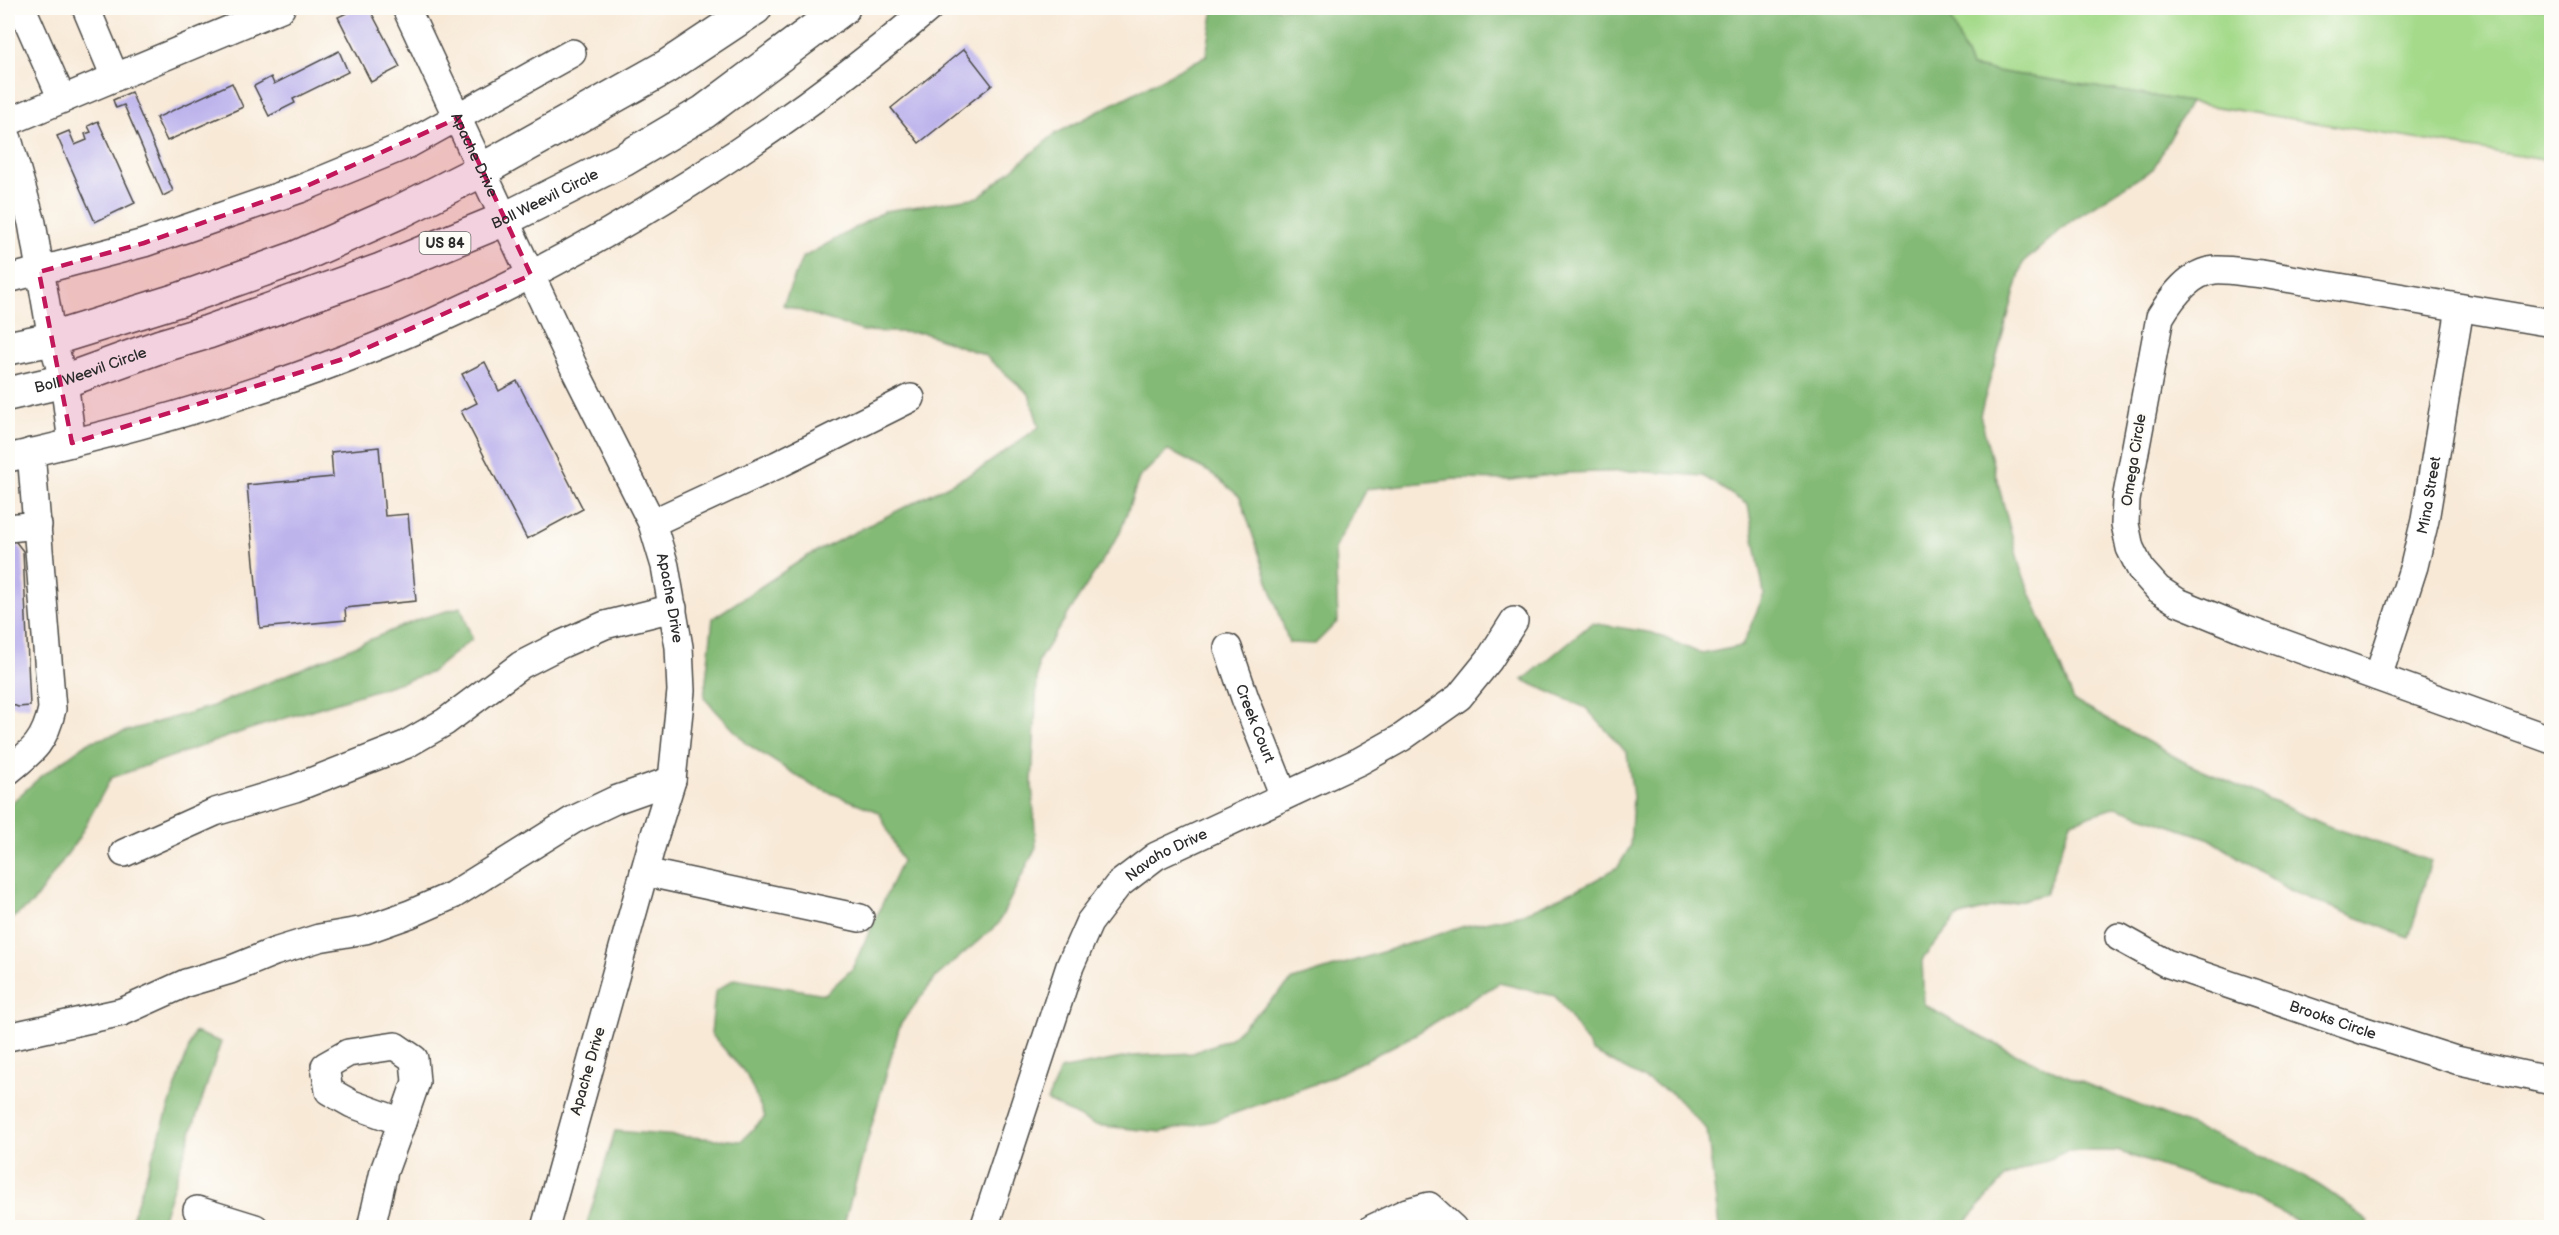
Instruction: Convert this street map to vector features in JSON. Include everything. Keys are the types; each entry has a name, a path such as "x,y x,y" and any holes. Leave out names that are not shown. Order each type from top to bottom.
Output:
{"highway":[{"path":"8,348 52,339 182,299 293,259 399,212 482,170 666,67 755,8"},
{"name":"Boll Weevil Circle","path":"8,394 64,381 381,270 505,219 623,160 704,112 843,8"}],"street":[{"path":"22,8 62,99"},
{"path":"86,8 115,77"},
{"path":"8,122 115,77 222,19 281,8"},
{"name":"Apache Drive","path":"406,8 578,374 652,523 665,566 679,647 681,691 672,780 545,1227"},
{"path":"8,771 39,744 48,729 52,710 38,525 19,455 273,385 428,325 531,275 713,167 830,87 929,8"},
{"path":"8,279 144,243 300,189 409,144 572,53"},
{"path":"8,139 32,223 52,339 64,381 72,442"},
{"name":"Omega Circle","path":"2552,323 2262,274 2214,270 2191,280 2172,296 2160,317 2126,500 2125,524 2130,548 2141,570 2158,589 2178,602 2244,629 2552,740"},
{"name":"Mina Street","path":"2378,676 2414,566 2425,520 2460,308"},
{"path":"652,523 777,465 911,398"},
{"path":"8,528 38,525"},
{"path":"124,853 215,812 295,788 405,745 445,722 521,665 562,644 605,625 673,608"},
{"name":"Navaho Drive","path":"984,1227 1070,966 1089,923 1118,885 1156,856 1360,761 1401,738 1459,697 1489,660 1514,621"},
{"name":"Creek Court","path":"1228,648 1284,796"},
{"path":"8,1037 122,1012 186,983 230,970 274,952 319,938 365,930 410,914 453,895 573,820 615,800 672,780"},
{"path":"644,872 860,918"},
{"name":"Brooks Circle","path":"2120,937 2166,963 2365,1031 2456,1060 2552,1082"},
{"path":"371,1227 384,1171 402,1122"},
{"path":"1373,1227 1407,1212 1429,1206 1453,1227"},
{"path":"197,1210 255,1227"}],"highlighted area":[{"path":"458,118 531,275 340,360 72,443 39,272 144,243 300,189"}],"green space":[{"path":"1214,8 1946,8 1971,67 2190,102 2153,169 2072,220 2023,263 1980,415 2020,567 2074,701 2188,764 2328,826 2431,861 2409,938 2289,890 2210,839 2116,807 2071,822 2045,894 1957,917 1922,960 1924,1004 2018,1055 2214,1135 2310,1180 2333,1194 2369,1222 2366,1227 2310,1227 2243,1194 2117,1151 2068,1151 2006,1177 1961,1227 1719,1227 1707,1130 1673,1094 1593,1052 1555,996 1499,983 1411,1037 1323,1081 1213,1121 1161,1132 1094,1125 1047,1101 1060,1070 1133,1056 1193,1053 1229,1039 1293,980 1465,926 1523,914 1592,882 1618,867 1630,847 1633,797 1627,753 1586,708 1523,680 1592,623 1653,633 1702,654 1742,646 1764,594 1748,505 1703,476 1636,471 1567,473 1511,480 1455,479 1366,489 1335,548 1338,621 1315,644 1289,643 1240,497 1211,473 1168,450 1139,478 1120,533 1038,661 1032,783 1036,847 998,924 935,978 900,1025 843,1227 586,1227 615,1131 741,1141 765,1117 746,1074 711,1034 715,992 734,979 825,994 852,969 902,861 879,812 813,786 747,744 704,698 713,618 806,557 980,469 1039,427 1029,394 984,355 924,333 863,331 783,305 802,258 885,211 979,197 1055,134 1206,56"},
{"path":"1946,8 2551,8 2551,161 1971,67"},
{"path":"461,607 472,639 430,673 244,731 111,778 78,839 32,904 8,921 8,806 39,778 89,742 213,706 419,619"},
{"path":"194,1032 221,1042 160,1227 129,1227"}],"building":[{"path":"357,8 369,8 400,67 371,82 338,17"},
{"path":"435,8 459,8 438,16"},
{"path":"964,49 992,85 919,143 891,108"},
{"path":"339,51 348,72 293,99 295,103 269,116 254,86 271,77 274,84"},
{"path":"232,83 243,107 167,141 156,118"},
{"path":"131,92 173,191 163,196 124,105 116,108 113,100"},
{"path":"98,121 135,203 95,222 57,136 69,131 75,145 87,140 85,134 91,132 88,126"},
{"path":"485,362 499,391 517,381 583,509 527,539 461,411 477,403 462,374"},
{"path":"379,447 385,516 408,514 416,601 345,608 346,620 260,628 247,485 333,477 331,452"},
{"path":"8,536 13,538 23,551 30,706 18,707 8,703"}]}
